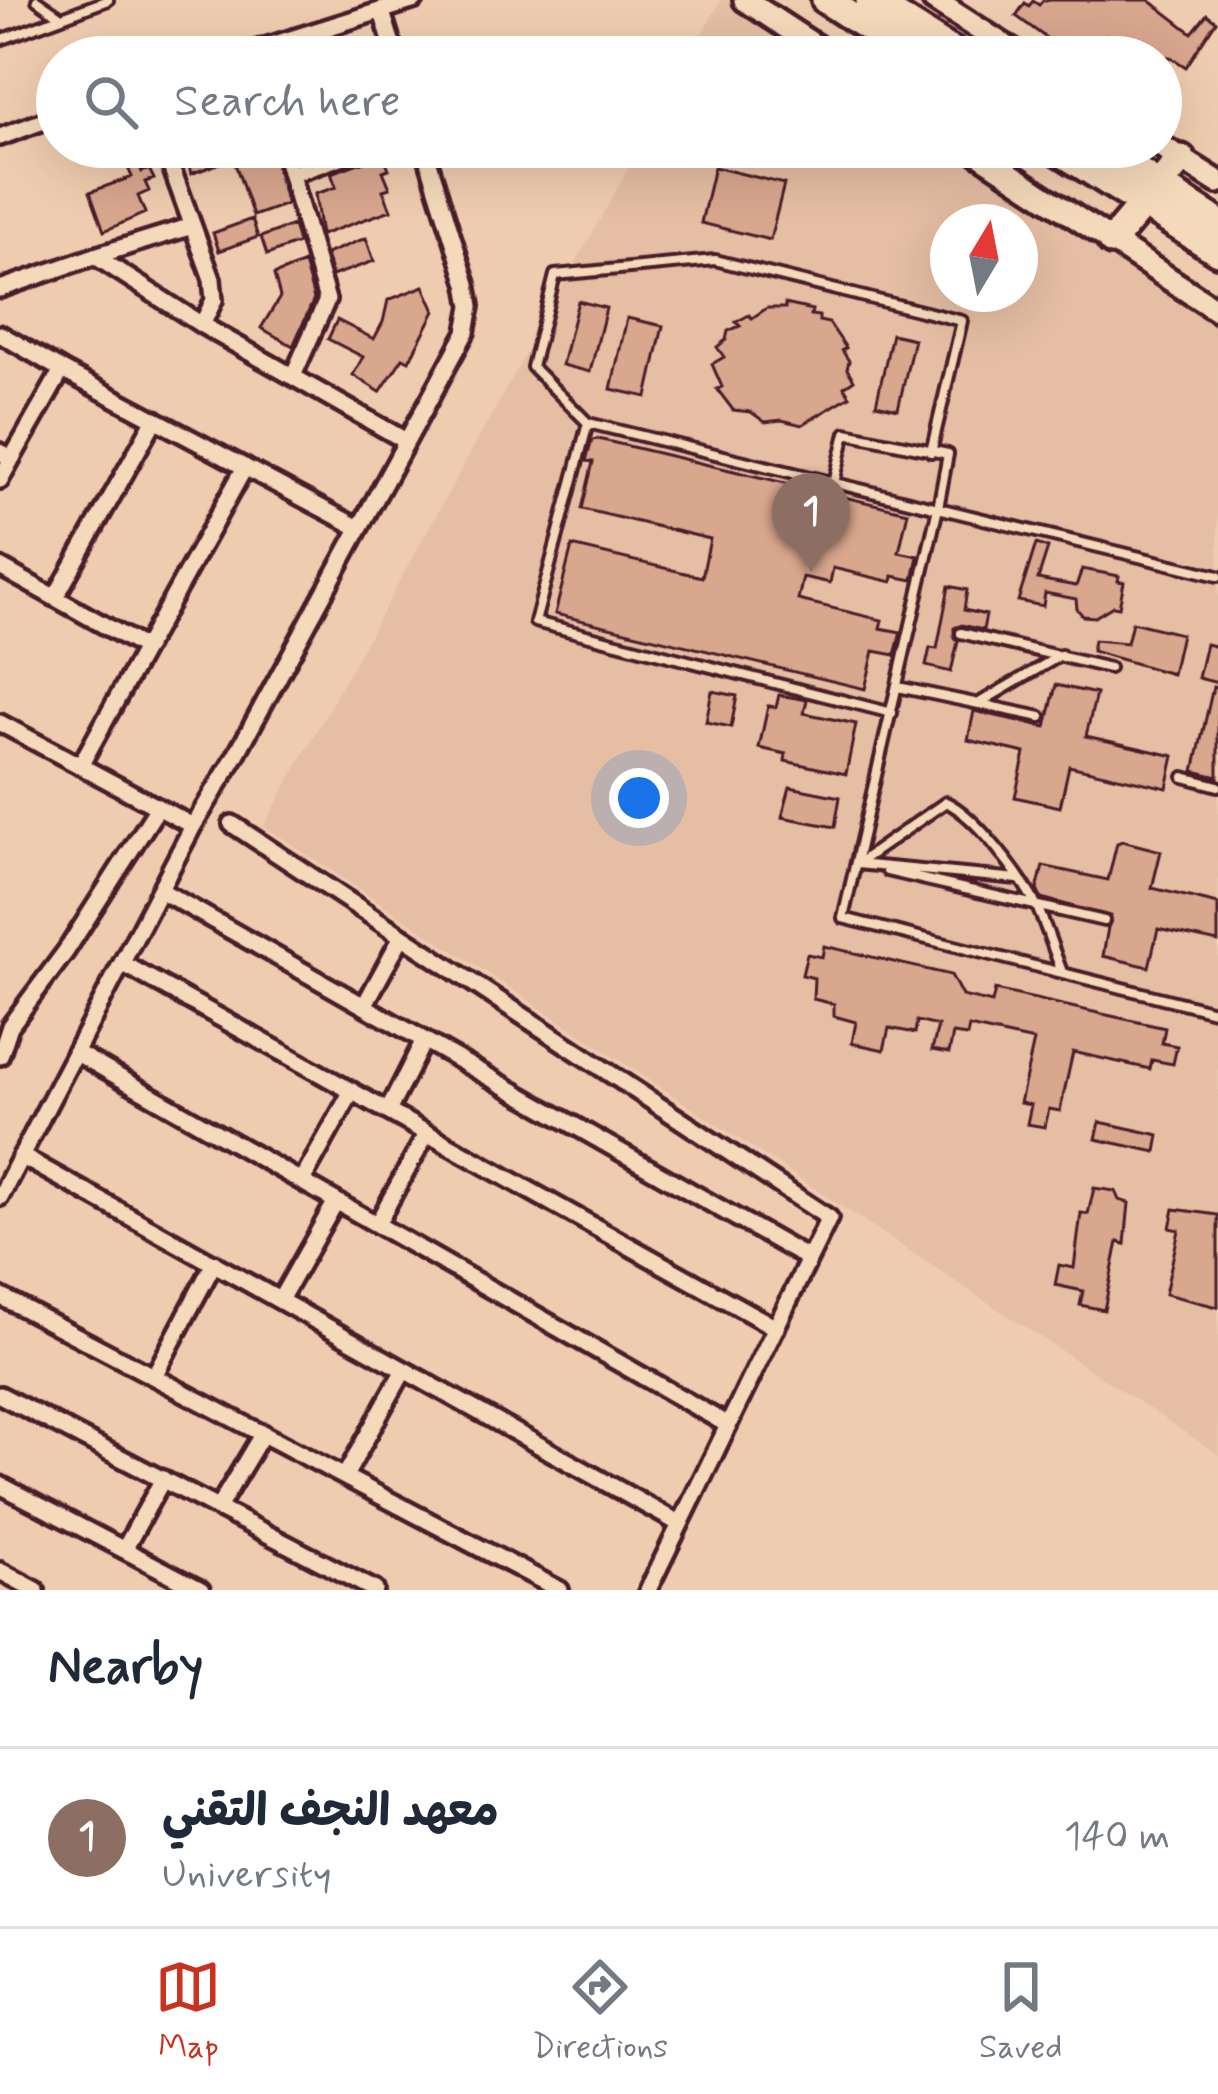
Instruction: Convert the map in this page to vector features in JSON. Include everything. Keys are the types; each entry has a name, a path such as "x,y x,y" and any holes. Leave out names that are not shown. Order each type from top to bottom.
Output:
{"highway":[{"path":"826,0 882,36"},
{"path":"870,0 927,36"},
{"path":"1096,168 1218,224"},
{"path":"1122,168 1218,251"},
{"path":"1112,241 1151,195 1164,168"}],"main road":[{"path":"745,0 800,36"},
{"path":"934,0 990,36"},
{"path":"1182,160 1218,182"},
{"path":"1001,168 1218,311"}],"street":[{"path":"304,36 415,0"},
{"path":"382,11 390,36"},
{"path":"0,137 36,124"},
{"path":"171,168 214,290 202,325"},
{"path":"290,168 327,300 293,376"},
{"path":"292,174 309,168"},
{"path":"0,1197 193,826 466,332 470,306 430,168"},
{"path":"0,289 192,226"},
{"path":"95,256 202,325 406,441"},
{"path":"0,334 359,528"},
{"path":"0,480 6,455 62,370"},
{"path":"55,598 154,419"},
{"path":"80,766 245,467"},
{"path":"0,567 145,648"},
{"path":"0,723 193,826"},
{"path":"0,1056 10,1026 158,809"},
{"path":"232,824 829,1218 648,1590"},
{"path":"160,890 809,1259"},
{"path":"364,1006 402,936"},
{"path":"122,963 776,1328"},
{"path":"388,1111 424,1040"},
{"path":"75,1052 728,1425"},
{"path":"302,1181 352,1091"},
{"path":"377,1224 428,1133"},
{"path":"21,1156 680,1524"},
{"path":"280,1300 336,1201"},
{"path":"154,1376 214,1263"},
{"path":"0,1296 560,1590"},
{"path":"345,1476 404,1370"},
{"path":"0,1395 375,1590"},
{"path":"218,1508 263,1433"},
{"path":"124,1550 163,1479"},
{"path":"0,1486 124,1550 174,1584 201,1590"},
{"path":"0,1571 36,1590"}],"lane":[{"path":"37,0 61,17"},
{"path":"0,40 108,0"},
{"path":"931,452 962,321 715,260 555,275 532,367 587,423 1218,576"},
{"path":"587,423 535,622 892,713"},
{"path":"834,483 847,433 948,454 843,918 1218,1012"},
{"path":"961,633 1109,668"},
{"path":"980,703 1061,655"},
{"path":"898,687 1041,717"},
{"path":"1184,778 1218,786"},
{"path":"856,864 946,802 961,809 1036,905 1063,973"},
{"path":"856,864 1018,879"},
{"path":"856,864 1104,921"}],"shaded area":[{"path":"721,0 763,0 815,36 701,36"},
{"path":"628,168 1003,168 1218,319 1218,1454 264,826"}],"building":[{"path":"1043,0 1149,0 1192,33 1207,14 1216,21 1186,67 1182,64 1182,36 1044,36 1016,16 1025,3 1039,5"},
{"path":"128,168 149,169 154,179 145,182 149,191 138,196 145,213 104,231 90,192 132,177"},
{"path":"236,168 277,168 287,204 253,216"},
{"path":"345,168 389,168 383,171 390,188 383,190 391,210 321,235 315,194 336,187 331,173"},
{"path":"714,168 784,184 770,240 701,223"},
{"path":"252,219 258,237 219,251 213,233"},
{"path":"293,225 298,243 267,255 261,237"},
{"path":"366,238 374,261 332,276 326,254"},
{"path":"304,263 314,299 293,346 261,328 280,297 274,275"},
{"path":"424,286 435,311 409,361 403,358 380,392 353,375 363,357 328,339 337,320 374,339 388,300"},
{"path":"578,301 606,308 590,372 562,365"},
{"path":"785,304 812,310 811,315 829,323 846,348 842,350 854,380 844,387 850,396 802,425 765,422 751,412 733,410 717,389 722,387 712,364 724,357 717,347 728,331 740,326 736,322 767,308 785,308"},
{"path":"627,318 663,326 647,397 611,389"},
{"path":"892,334 914,339 898,409 876,404"},
{"path":"592,440 908,512 899,552 918,556 913,580 893,576 892,582 833,568 830,583 803,577 798,600 882,620 880,628 901,632 895,655 874,651 865,689 555,614 572,546 702,577 710,539 582,509 593,462 586,461"},
{"path":"1036,544 1048,548 1038,579 1076,586 1082,569 1119,576 1118,581 1124,582 1119,607 1095,617 1083,616 1076,599 1045,593 1043,606 1018,601"},
{"path":"949,586 967,590 964,610 986,615 983,630 954,628 958,641 951,672 926,666 930,648 937,649"},
{"path":"1132,622 1181,634 1172,674 1092,651 1094,640 1127,643"},
{"path":"1206,644 1218,647 1218,683 1198,678"},
{"path":"1056,685 1096,694 1086,736 1174,756 1167,788 1069,766 1060,807 1015,797 1025,753 968,740 974,711 1046,727"},
{"path":"1213,687 1218,688 1218,777 1194,771"},
{"path":"712,691 737,696 731,727 706,722"},
{"path":"779,695 807,700 804,713 856,724 846,774 785,761 786,754 759,748 768,706 776,707"},
{"path":"790,787 840,797 835,827 782,817"},
{"path":"1117,843 1161,851 1152,888 1218,904 1218,942 1158,929 1149,967 1103,956 1110,916 1041,898 1037,890 1043,866 1108,880"},
{"path":"824,946 951,975 962,996 992,1003 995,990 1165,1028 1162,1043 1177,1046 1173,1064 1152,1060 1150,1069 1073,1052 1060,1111 1049,1109 1045,1127 1027,1124 1031,1105 1020,1103 1034,1041 969,1027 967,1036 953,1034 949,1053 932,1050 938,1026 917,1021 915,1033 889,1028 884,1050 852,1043 856,1022 834,1016 834,1004 813,999 814,978 802,975 807,954 822,957"},
{"path":"1100,1122 1159,1135 1156,1152 1096,1139"},
{"path":"1094,1188 1115,1191 1119,1200 1129,1203 1125,1244 1118,1242 1104,1310 1080,1305 1083,1291 1055,1285 1059,1265 1074,1268 1081,1213 1088,1214"},
{"path":"1174,1209 1218,1215 1218,1307 1165,1294 1179,1230 1170,1228"}],"place":[{"name":"معهد النجف التقني","path":"811,572"}]}
